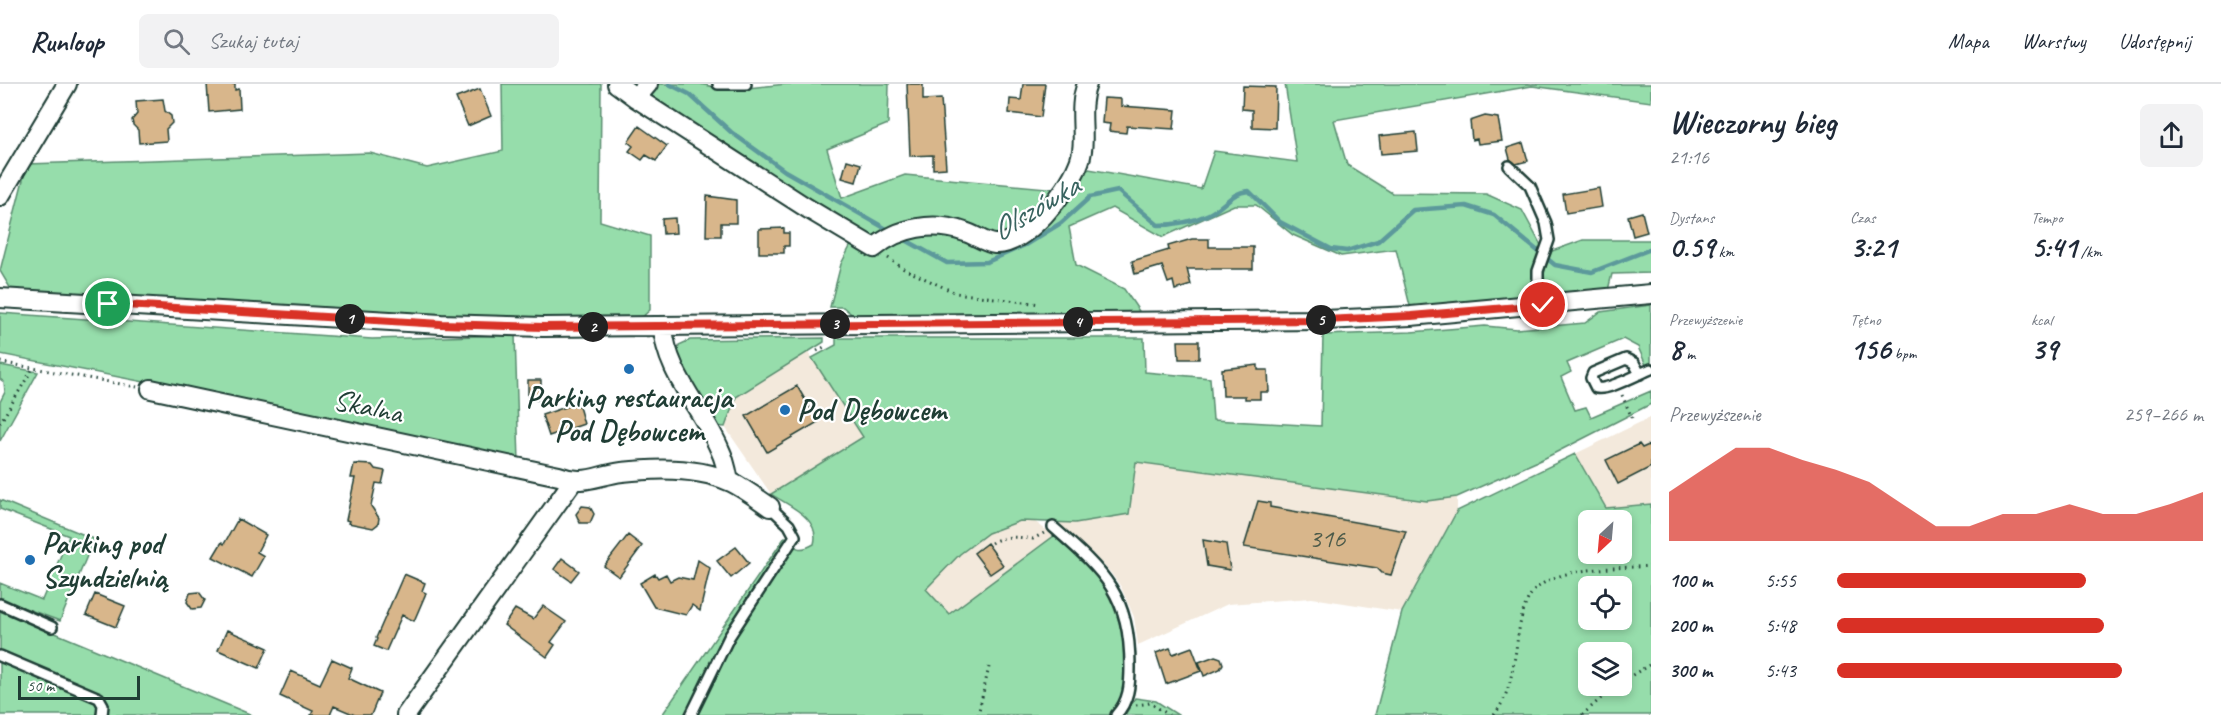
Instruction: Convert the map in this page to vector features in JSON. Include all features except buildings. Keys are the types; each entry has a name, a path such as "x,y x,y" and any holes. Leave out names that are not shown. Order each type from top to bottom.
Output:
{"street":[{"path":"0,196 67,84"},
{"path":"617,84 643,90 807,208 880,244 902,231 943,227 960,230 989,243 998,244 1023,235 1047,210 1079,165 1082,153 1082,106 1088,84"},
{"path":"0,298 463,326 543,327 1324,320 1411,316 1651,294"},
{"path":"663,326 666,347 672,363 720,448 729,482"},
{"name":"Skalna","path":"151,389 559,476 573,481 620,472 652,470 695,472 729,482 770,507"},
{"path":"406,715 573,481"}],"lane":[{"path":"718,84 746,84"},
{"path":"1509,166 1530,186 1546,224 1550,240 1538,271 1543,305"},
{"path":"1640,374 1634,363 1626,359 1593,373 1591,378 1596,388 1603,389 1640,374 1651,369"},
{"path":"691,715 729,637 795,536 789,525 770,507"},
{"path":"1053,527 1092,562 1115,592 1126,620 1130,641 1130,678 1128,695 1118,713"},
{"path":"0,604 52,627"},
{"path":"0,656 99,698 104,705 102,715"}],"path":[{"path":"880,244 904,269 956,293 1046,305"},
{"path":"818,351 826,346"},
{"path":"0,362 151,389"},
{"path":"0,423 34,368"},
{"path":"1624,400 1632,418"},
{"path":"991,543 1013,537 1033,539 1053,527"},
{"path":"1494,715 1502,704 1512,677 1518,628 1531,594 1547,579 1578,571 1651,566"},
{"path":"1632,675 1651,664"},
{"path":"978,715 989,666"},
{"path":"1582,715 1604,696"},
{"path":"1118,713 1139,704 1150,704 1169,715"}],"shaded area":[{"path":"808,351 863,437 771,494 725,427 736,397"},
{"path":"1651,417 1651,504 1606,508 1575,454"},
{"path":"1136,462 1427,501 1457,497 1457,511 1402,612 1312,598 1228,604 1138,645 1134,617 1121,587 1094,555 1056,521 1075,523"},
{"path":"1020,521 1034,521 1054,536 949,614 925,590 960,554 988,533"}],"green space":[{"path":"502,84 601,84 600,221 650,236 650,310 642,317 464,318 12,291 0,271 27,164 370,153 427,168 503,151"},
{"path":"657,84 700,84 729,90 786,84 889,84 888,124 827,149 842,198 905,175 1058,189 1032,222 997,239 963,226 874,243 653,101 651,92"},
{"path":"1285,84 1651,84 1651,102 1532,86 1334,120 1347,165 1392,193 1486,194 1522,210 1543,249 1534,270 1536,300 1411,310 1396,249 1341,256 1293,235 1256,205 1234,205 1163,237 1112,208 1069,227 1076,265 1124,289 1141,314 855,317 843,307 830,307 841,264 854,239 875,253 929,230 998,248 1076,177 1089,169 1201,189 1214,151 1297,162"},
{"path":"1583,240 1651,240 1651,273 1612,274 1608,290 1550,297 1544,274 1552,251"},
{"path":"1651,305 1651,364 1646,365 1638,347 1623,339 1567,363 1571,372 1561,377 1575,410 1586,407 1591,417 1651,391 1651,404 1545,458 1457,497 1427,501 1136,462 1129,514 1075,523 1020,521 988,533 960,554 926,589 949,614 1054,536 1093,571 1103,585 1117,615 1126,652 1127,670 1120,703 1110,715 662,715 785,537 801,549 814,544 813,527 808,520 771,494 863,437 812,358 836,345 836,338 1144,338 1145,372 1210,378 1213,420 1321,426 1323,335 1411,332 1485,326 1517,329 1585,323 1600,312"},
{"path":"0,313 372,339 515,335 519,462 201,393 0,354"},
{"path":"824,338 824,342 736,397 725,427 714,426 676,360 679,345 690,340"},
{"path":"0,365 38,372 0,441 0,402 5,392 4,382 0,379"},
{"path":"1575,454 1606,508 1651,504 1651,715 1375,715 1402,612 1457,511"},
{"path":"0,500 94,539 60,621 0,599 0,583 42,600 69,536 0,509"},
{"path":"0,610 252,715 0,715"},
{"path":"1135,698 1156,701 1178,715 1125,715"}],"waterway":[{"name":"Olszówka","path":"669,84 689,94 731,132 785,171 890,231"},
{"name":"Olszówka","path":"902,238 947,263 987,262 1025,245 1061,223 1090,197 1118,191 1158,225 1165,225 1203,217 1237,194 1249,191 1280,222 1331,249 1347,251 1378,241 1413,210 1466,206 1494,215 1555,265 1592,272 1651,249"}],"place":[{"name":"Parking restauracja Pod Dębowcem","path":"629,369"},
{"name":"Pod Dębowcem","path":"785,410"},
{"name":"Parking pod Szyndzielnią","path":"30,560"}],"route":[{"path":"108,304 441,324 543,327 1324,320 1411,316 1543,305"}]}
